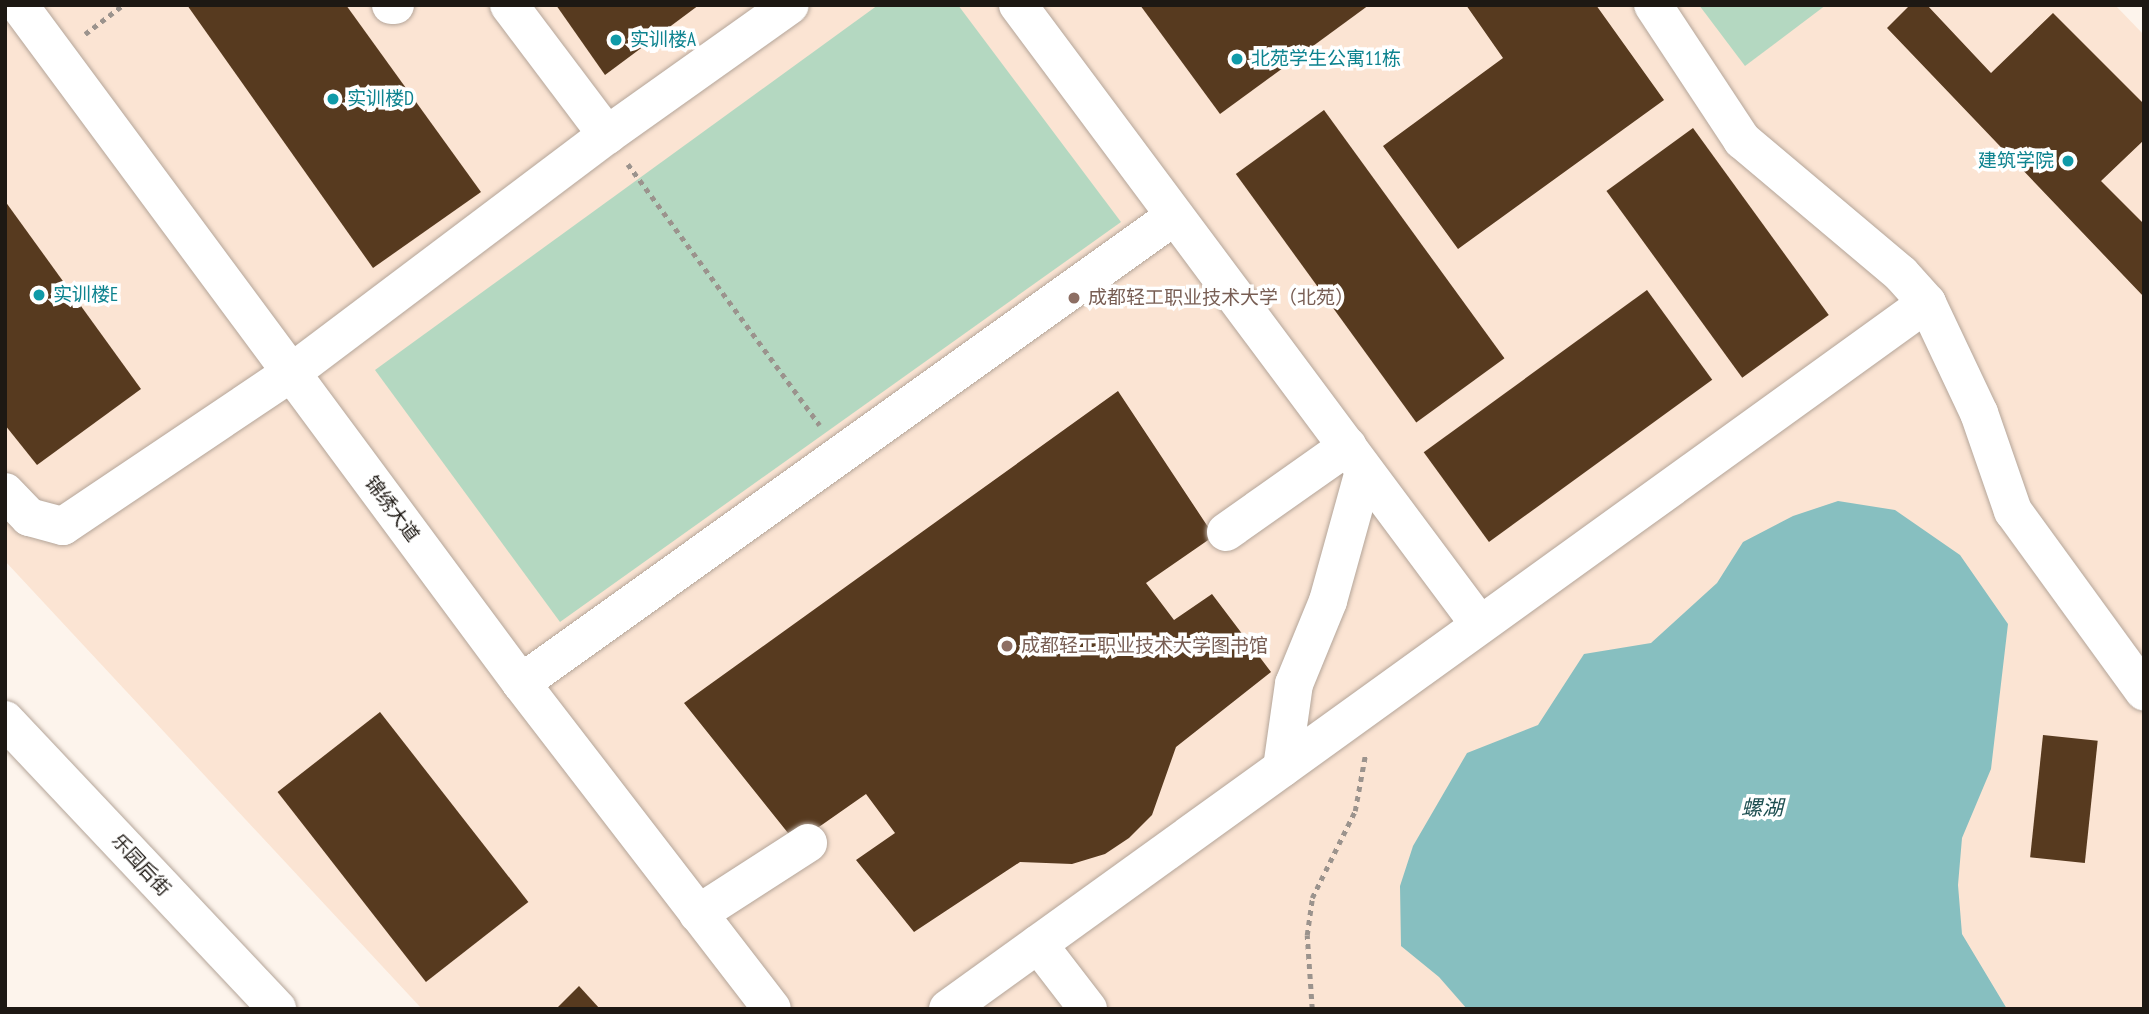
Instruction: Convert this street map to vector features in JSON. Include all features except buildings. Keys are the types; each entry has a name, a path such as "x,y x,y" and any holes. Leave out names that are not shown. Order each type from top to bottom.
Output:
{"street":[{"name":"锦绣大道","path":"19,5 521,683 772,1009"},
{"path":"509,5 607,135"},
{"path":"5,492 29,517 63,526 291,373 607,135 790,5"},
{"path":"1018,5 1173,217 1480,625"},
{"path":"1653,5 1742,140 1901,274 1927,303 1979,414 2013,511 2144,691"},
{"path":"521,683 1173,217"},
{"path":"948,1009 1927,303"},
{"path":"1226,532 1356,459"},
{"path":"1282,768 1294,684 1328,601 1356,459"},
{"name":"乐园后街","path":"5,720 277,1009"},
{"path":"698,914 807,843"},
{"path":"1038,944 1087,1009"}],"path":[{"path":"57,56 124,5"},
{"path":"607,135 841,453"},
{"path":"1312,1009 1307,935 1311,898 1355,811 1371,703"}],"shaded area":[{"name":"成都轻工职业技术大学（北苑）","path":"5,5 2115,5 2144,35 2144,1009 422,1009 5,561"}],"green space":[{"path":"878,5 958,5 1121,222 560,622 375,370"},
{"path":"1699,5 1826,5 1745,66"}],"water":[{"name":"螺湖","path":"1838,501 1895,510 1960,555 2008,624 1991,769 1962,838 1958,885 1962,934 2007,1009 1467,1009 1439,977 1401,946 1400,886 1413,846 1467,753 1538,725 1584,654 1651,643 1717,583 1743,542 1793,516"}],"place":[{"name":"实训楼A","path":"616,40"},
{"name":"北苑学生公寓11栋","path":"1237,59"},
{"name":"实训楼D","path":"333,99"},
{"name":"建筑学院","path":"2068,161"},
{"name":"实训楼E","path":"39,295"},
{"name":"成都轻工职业技术大学（北苑）","path":"1074,298"},
{"name":"成都轻工职业技术大学图书馆","path":"1007,646"}]}
